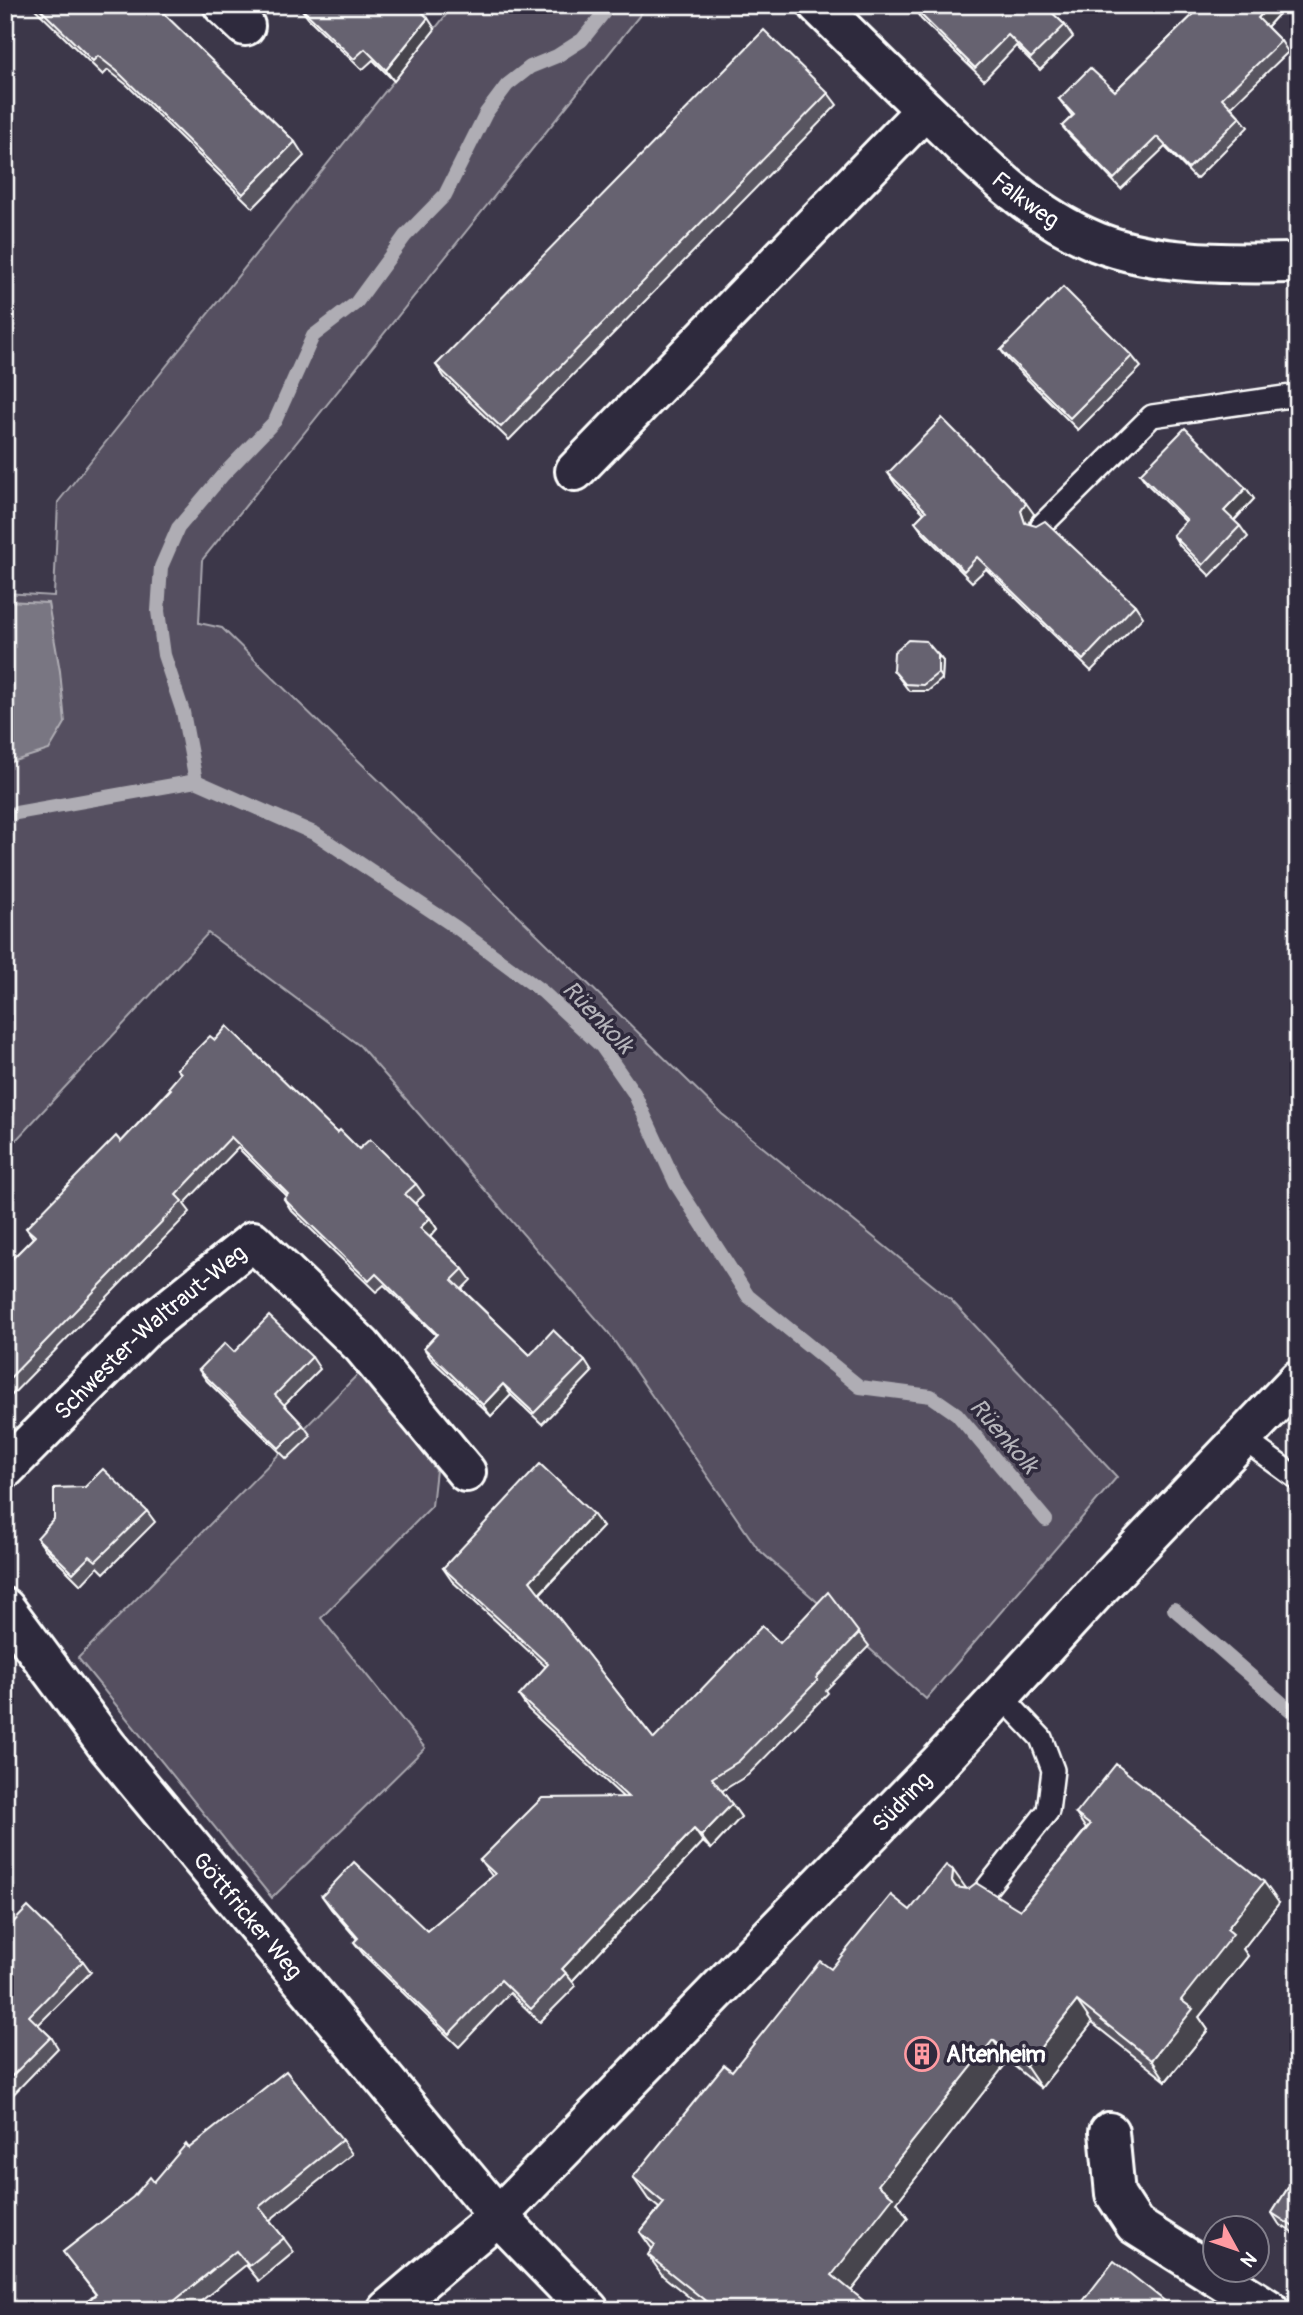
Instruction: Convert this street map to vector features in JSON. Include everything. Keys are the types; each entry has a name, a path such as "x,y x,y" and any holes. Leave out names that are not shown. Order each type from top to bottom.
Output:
{"street":[{"name":"Falkweg","path":"818,5 1003,185 1045,215 1097,242 1140,254 1194,262 1298,263"},
{"path":"575,471 925,110"},
{"name":"Schwester-Waltraut-Weg","path":"5,1469 145,1328 253,1241 362,1346 466,1472"},
{"name":"Südring","path":"387,2310 498,2216 1001,1696 1298,1380"},
{"name":"Göttfricker Weg","path":"5,1608 108,1747 498,2216 589,2310"},
{"path":"1109,2132 1115,2194 1135,2225 1270,2310"}],"lane":[{"path":"1042,525 1152,416 1298,395"},
{"path":"1242,1438 1298,1479"},
{"path":"979,1898 1048,1811 1053,1770 1041,1738 1001,1696"}],"shaded area":[{"path":"454,5 648,5 202,560 199,623 222,628 722,1114 951,1300 1117,1477 926,1699 758,1549 608,1332 360,1046 208,933 5,1152 5,593 54,596 58,502"},
{"path":"5,601 48,603 60,671 65,723 49,750 5,764"},
{"path":"360,1372 436,1470 432,1506 321,1618 425,1748 272,1898 78,1658"}],"building":[{"path":"36,5 155,5 295,142 243,194 117,71 98,56 93,61"},
{"path":"415,5 428,18 386,70 365,49 354,59 300,7"},
{"path":"1044,5 1065,25 1031,58 1008,35 975,68 913,7"},
{"path":"1203,5 1270,5 1258,18 1281,41 1222,98 1240,117 1188,169 1157,137 1114,179 1062,126 1074,115 1059,99 1090,68 1115,91"},
{"path":"764,30 828,93 501,427 436,365"},
{"path":"1063,287 1132,356 1070,418 1001,350"},
{"path":"942,418 1026,503 1021,511 1025,523 1036,526 1045,521 1135,605 1083,660 977,557 964,571 915,522 926,511 888,473"},
{"path":"1185,428 1246,488 1224,511 1240,526 1203,565 1173,535 1187,520 1140,474"},
{"path":"908,640 926,641 938,655 938,673 923,685 905,684 893,670 894,652"},
{"path":"227,1026 337,1133 340,1130 359,1149 370,1139 416,1184 405,1194 430,1218 420,1228 463,1269 452,1280 530,1355 553,1330 585,1361 534,1413 503,1384 483,1405 424,1348 437,1334 376,1274 369,1281 284,1199 288,1194 231,1137 176,1195 182,1201 5,1383 5,1266 35,1236 26,1228 116,1136 121,1142 171,1089 169,1087 181,1073 177,1069 210,1036 215,1040"},
{"path":"269,1316 312,1357 275,1395 303,1425 279,1448 199,1370 225,1343 234,1352"},
{"path":"540,1464 593,1514 530,1581 654,1739 762,1626 780,1643 828,1592 859,1633 816,1678 818,1680 739,1761 712,1778 732,1804 701,1836 694,1829 562,1969 566,1973 531,2009 501,1980 449,2034 354,1942 358,1938 322,1896 354,1862 427,1931 495,1874 480,1860 542,1798 628,1797 519,1696 548,1664 443,1568"},
{"path":"103,1469 147,1511 96,1561 90,1556 73,1573 37,1538 54,1519 54,1488 85,1487"},
{"name":"Altenheim","path":"1116,1764 1264,1882 1227,1929 1233,1934 1181,2000 1193,2009 1152,2060 1077,2001 1026,2066 993,2040 878,2185 893,2197 832,2275 875,2310 717,2310 648,2255 655,2245 640,2232 664,2203 633,2177 724,2065 732,2071 820,1961 831,1969 891,1895 910,1910 946,1865 953,1870 952,1881 956,1887 968,1889 976,1883 1020,1910 1090,1825 1076,1814"},
{"path":"28,1907 83,1961 29,2016 51,2037 5,2083 5,1931"},
{"path":"286,2071 342,2140 259,2207 284,2238 249,2266 236,2251 163,2310 77,2310 96,2294 63,2252 133,2197 150,2177 154,2182 186,2144 189,2148"},
{"path":"1298,2172 1298,2230 1272,2213"},
{"path":"1114,2261 1171,2306 1168,2310 1076,2310"}],"waterway":[{"path":"196,781 183,712 164,655 158,611 161,567 178,528 222,476 275,421 313,336 356,303 405,236 445,195 486,113 507,85 530,67 557,56 582,40 610,5"},
{"name":"Rüenkolk","path":"5,815 196,781 316,834 457,928 543,992 602,1047 634,1093 676,1184 748,1296 860,1387 931,1396 957,1414 1046,1520"},
{"name":"Rüenkolk","path":"1174,1609 1298,1717"}],"place":[{"name":"Altenheim","path":"922,2054"}]}
